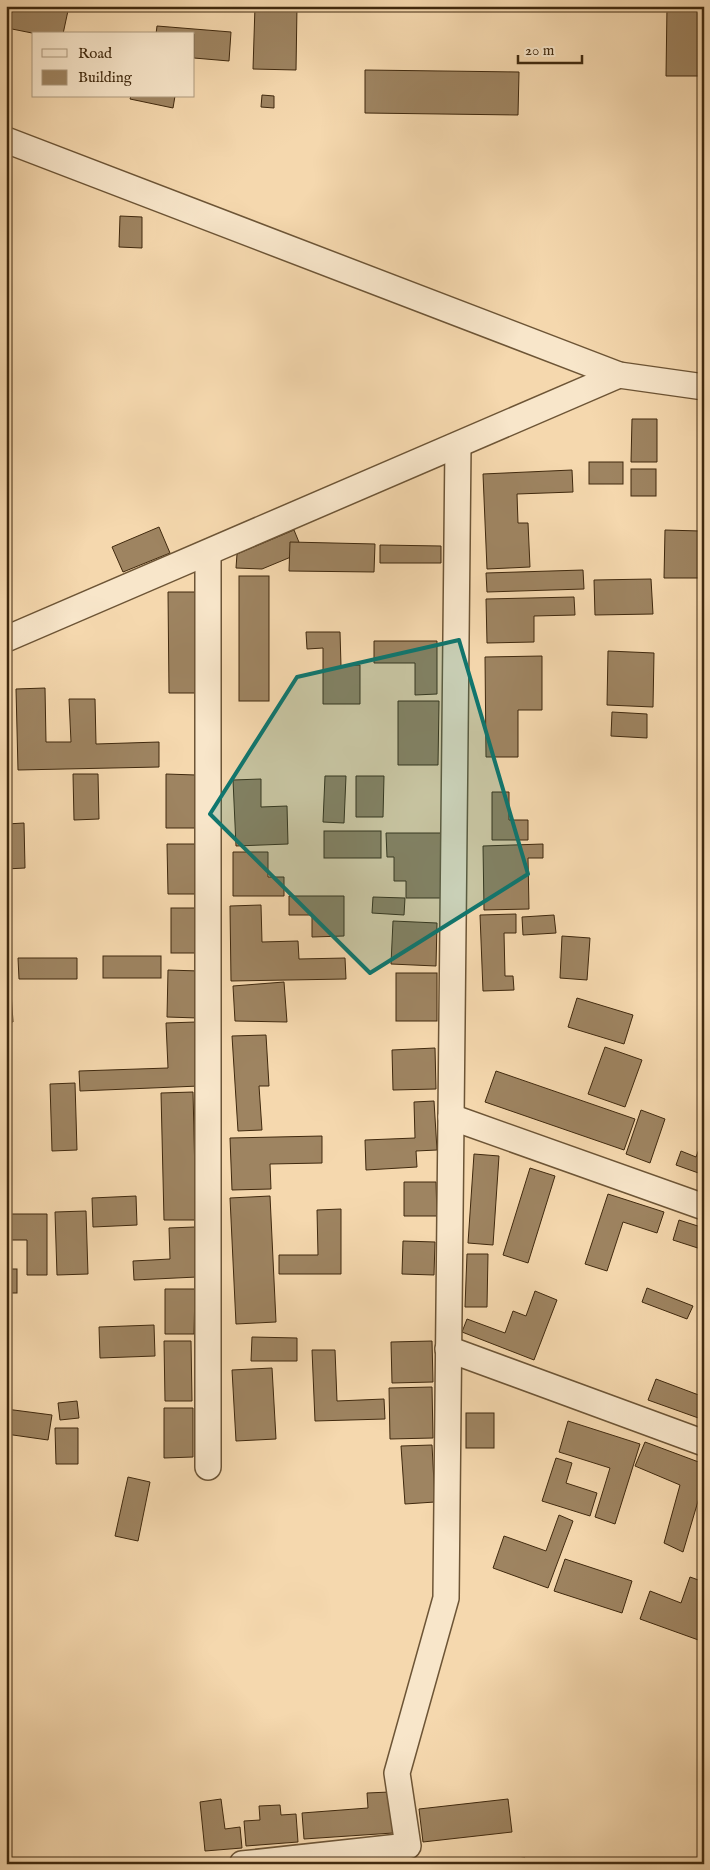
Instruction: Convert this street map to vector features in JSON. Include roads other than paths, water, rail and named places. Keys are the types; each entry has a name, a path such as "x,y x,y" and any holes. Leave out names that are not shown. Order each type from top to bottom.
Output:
{"street":[{"path":"6,140 619,375 704,387"},
{"path":"6,639 208,554 619,375"},
{"path":"242,1864 409,1855 397,1773 446,1598 458,445"},
{"path":"208,554 208,1467"},
{"path":"451,1117 704,1206"},
{"path":"448,1349 704,1442"}]}
